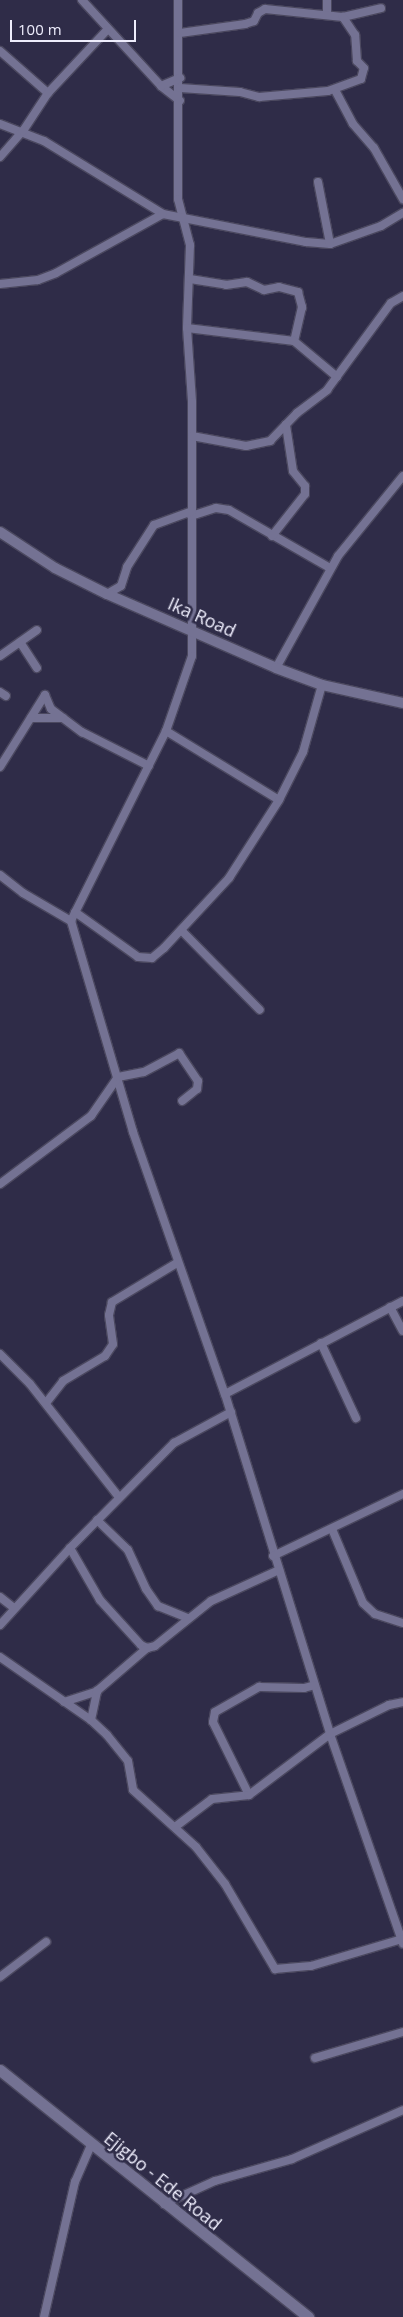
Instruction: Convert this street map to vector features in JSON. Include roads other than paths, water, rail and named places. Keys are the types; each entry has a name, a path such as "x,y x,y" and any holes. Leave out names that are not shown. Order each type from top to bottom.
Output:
{"main road":[{"name":"Ejigbo - Ede Road","path":"0,2070 164,2204 308,2317"}],"street":[{"path":"82,0 107,30 160,86 180,101"},
{"path":"0,1657 91,1720 128,1761 133,1790 196,1847 225,1884 275,1969 311,1966 402,1942 330,1734 273,1556 231,1412 177,1263 71,921 166,731 192,656 192,436 188,328 190,245 178,199 180,33 178,0"},
{"path":"327,0 327,15"},
{"path":"180,33 245,24 254,21 258,13 265,9 343,17 381,8"},
{"path":"180,88 240,92 259,97 335,90 361,79 364,68 357,61 354,35 343,17"},
{"path":"0,157 23,131 48,93 107,30"},
{"path":"0,50 48,93"},
{"path":"160,86 180,78"},
{"path":"335,90 353,124 377,152 403,199"},
{"path":"0,124 23,131 163,214 306,242 330,244 381,226 403,213"},
{"path":"318,182 330,244"},
{"path":"0,284 38,280 56,273 163,214"},
{"path":"190,279 226,285 247,282 264,290 279,287 298,292 302,307 294,340"},
{"path":"192,436 232,444 259,445 270,441 286,424 326,390 391,304 403,296"},
{"path":"188,328 294,340 337,377"},
{"path":"272,536 305,494 305,486 293,471 286,424"},
{"path":"276,668 330,568 403,476"},
{"path":"108,594 121,586 127,567 154,525 192,514 223,508 330,568"},
{"name":"Ika Road","path":"0,532 55,568 108,594 276,668 322,685 402,703"},
{"path":"0,656 37,630"},
{"path":"20,642 37,668"},
{"path":"75,912 138,957 152,958 229,878 279,800 303,752 322,685"},
{"path":"0,767 45,695 47,704 82,732 149,766"},
{"path":"32,718 63,718"},
{"path":"166,731 279,800"},
{"path":"0,875 23,893 71,921"},
{"path":"181,930 260,1010"},
{"path":"0,1184 91,1116 118,1077 144,1072 179,1053 198,1081 197,1089 182,1101"},
{"path":"46,1403 62,1381 107,1353 114,1338 109,1315 112,1302 177,1263"},
{"path":"225,1394 403,1301"},
{"path":"390,1307 403,1331"},
{"path":"321,1343 356,1418"},
{"path":"0,1354 46,1403 119,1497"},
{"path":"0,1625 70,1548 174,1443 231,1412"},
{"path":"273,1556 403,1494"},
{"path":"97,1520 128,1550 146,1589 158,1606 187,1618"},
{"path":"332,1529 363,1603 375,1614 403,1623"},
{"path":"70,1548 100,1600 140,1645 147,1648"},
{"path":"64,1702 98,1691 147,1648 155,1646 187,1618 211,1601 279,1570"},
{"path":"0,1597 14,1608"},
{"path":"249,1795 213,1722 215,1712 259,1687 304,1688 315,1685"},
{"path":"91,1720 98,1691"},
{"path":"176,1827 212,1799 249,1795 330,1734 389,1705 403,1702"},
{"path":"0,1977 46,1942"},
{"path":"315,2058 403,2032"},
{"path":"164,2204 215,2181 292,2159 403,2110"},
{"path":"44,2317 75,2182 91,2145"}]}
